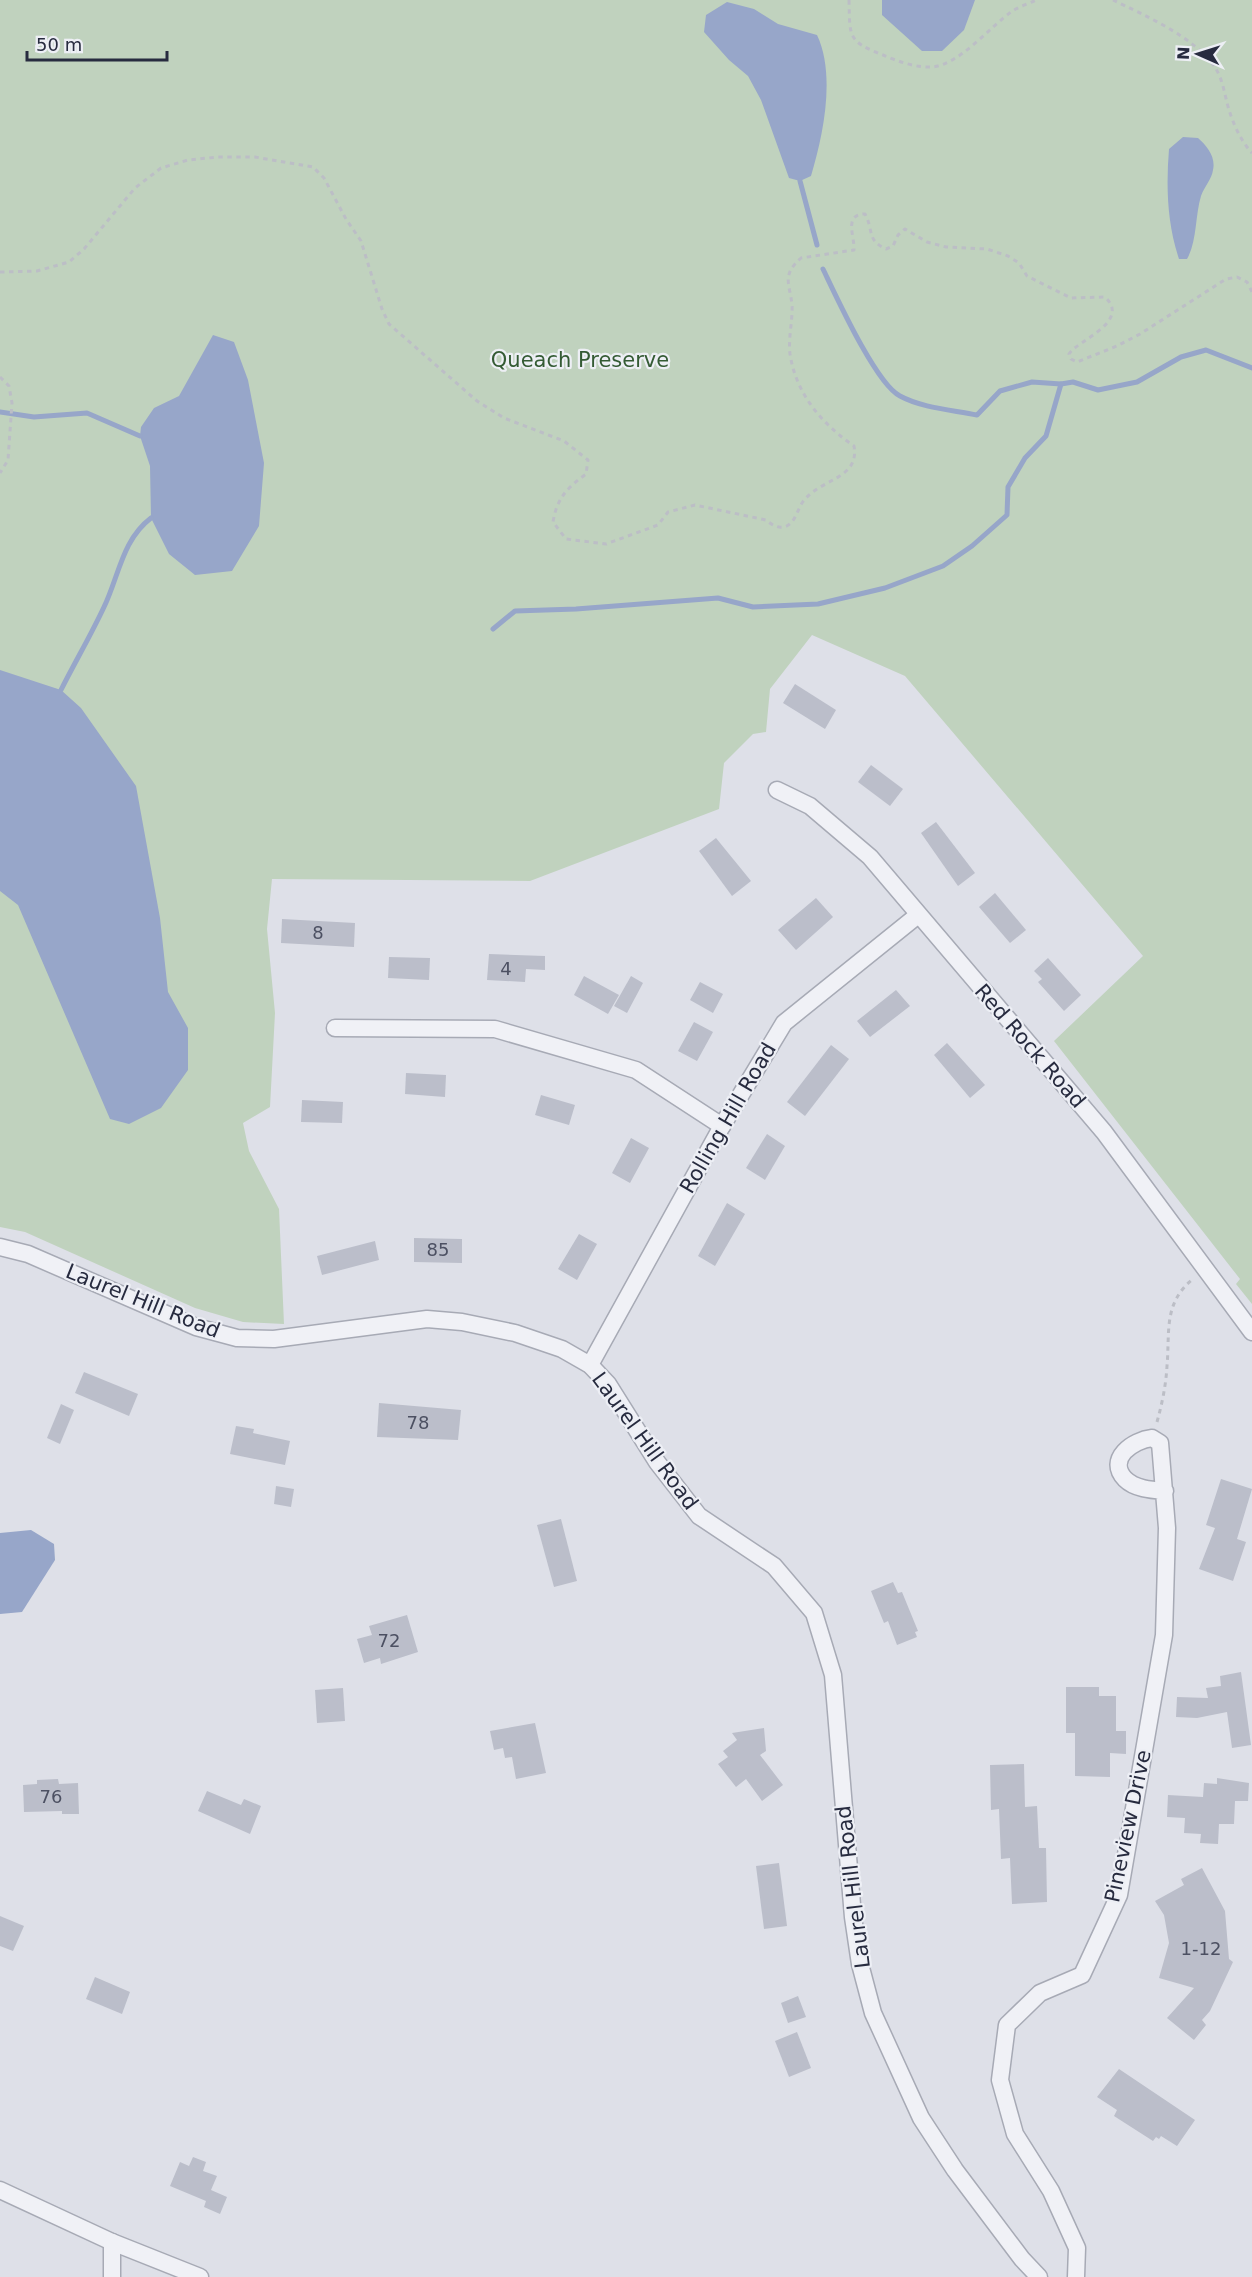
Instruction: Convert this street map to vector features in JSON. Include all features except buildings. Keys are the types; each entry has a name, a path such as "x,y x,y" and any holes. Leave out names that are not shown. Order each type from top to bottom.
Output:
{"street":[{"name":"Red Rock Road","path":"777,790 810,806 870,857 1104,1132 1252,1332"},
{"name":"Rolling Hill Road","path":"590,1365 722,1126 784,1023 918,915"},
{"path":"335,1028 495,1029 636,1070 722,1126"},
{"name":"Laurel Hill Road","path":"0,1247 28,1254 196,1327 237,1338 274,1339 427,1319 462,1322 515,1334 562,1349 590,1365 608,1384 657,1462 699,1516 774,1566 814,1613 833,1675 853,1917 860,1964 873,2013 921,2118 955,2170 1022,2259 1040,2277"},
{"path":"1152,1438 1131,1443 1123,1453 1120,1468 1124,1479 1136,1486 1165,1491"},
{"name":"Pineview Drive","path":"1076,2277 1077,2248 1050,2191 1015,2134 1000,2080 1007,2025 1040,1993 1082,1975 1119,1895 1164,1635 1165,1491 1161,1443 1152,1438"},
{"path":"0,2190 112,2242 200,2277"},
{"path":"112,2242 112,2277"}],"path":[{"path":"849,0 852,35 857,45 897,61 933,67 945,63 968,48 1013,11 1036,0"},
{"path":"1113,0 1162,24 1198,50 1216,68 1229,112 1243,143 1252,153"},
{"path":"0,272 37,271 59,267 69,261 84,249 135,188 161,168 218,156 255,157 313,167 324,178 361,241 382,309 389,324 477,401 504,418 564,441 588,460 586,474 564,491 556,506 553,522 566,539 606,544 658,525 669,512 694,505 766,520 773,525 783,527 791,523 803,502 814,489 850,469 856,458 854,446 829,428 814,412 798,380 790,356 789,330 792,304 787,287 789,274 801,258 854,250 851,227 854,217 858,214 865,214 876,245 886,249 893,246 898,235 905,229 927,242 946,247 987,249 1008,256 1019,263 1027,276 1071,298 1105,297 1111,307 1111,316 1097,334 1073,348 1070,354 1071,359 1077,362 1118,346 1140,334 1226,279 1237,277 1247,282 1252,292"},
{"path":"0,378 9,386 12,410 8,460 0,473"},
{"path":"1152,1438 1167,1368 1167,1324 1171,1307 1184,1287 1206,1270"}],"green space":[{"name":"Queach Preserve","path":"0,0 1252,0 1252,1304 1236,1284 1240,1279 1054,1041 1143,956 905,676 812,635 770,689 766,732 753,734 724,763 719,809 530,881 272,879 267,929 275,1013 270,1107 243,1123 249,1151 279,1209 284,1324 243,1322 195,1308 25,1232 0,1227"}],"water":[{"path":"882,0 975,0 964,30 942,51 922,51 882,15"},
{"path":"727,2 754,9 778,24 817,35 826,68 826,106 820,143 811,176 800,181 789,178 761,100 748,76 729,60 704,32 706,15"},
{"path":"1183,137 1198,138 1210,152 1214,165 1211,177 1201,196 1190,252 1187,259 1179,259 1168,204 1168,177 1169,149"},
{"path":"213,335 234,342 248,380 264,463 259,526 232,571 195,575 169,554 151,518 150,466 140,436 141,427 154,408 179,396"},
{"path":"0,670 61,690 81,708 136,786 160,918 168,992 188,1028 188,1070 161,1108 129,1124 110,1119 18,905 0,891"},
{"path":"31,1530 54,1544 55,1560 22,1612 0,1614 0,1533"}],"waterway":[{"path":"800,181 817,245"},
{"path":"823,269 869,358 890,388 900,396 928,406 977,415 1000,391 1032,382 1061,384"},
{"path":"493,629 515,611 576,609 718,598 753,607 818,604 885,588 943,566 972,546 1007,515 1008,487 1025,458 1046,436 1061,384 1073,382 1098,390 1137,382 1181,357 1206,350 1252,368"},
{"path":"0,412 34,417 87,413 140,436"},
{"path":"61,690 104,607 127,548 141,527 151,518"}]}
